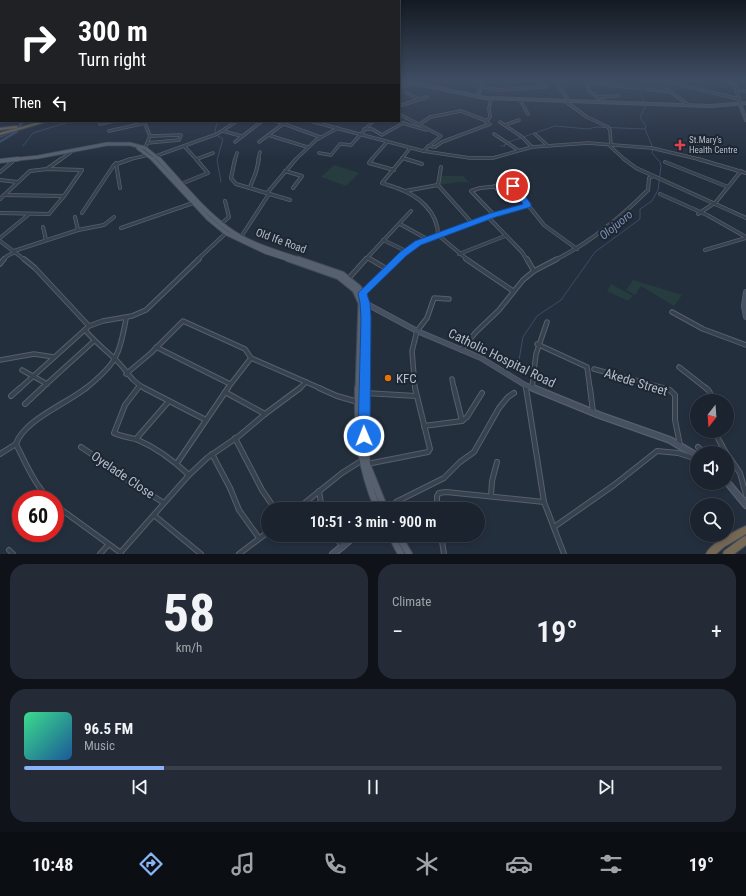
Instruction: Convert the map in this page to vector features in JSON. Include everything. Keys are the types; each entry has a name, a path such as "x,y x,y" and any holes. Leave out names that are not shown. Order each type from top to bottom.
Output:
{"highway":[{"path":"0,130 33,122"},
{"path":"0,135 44,122"},
{"path":"710,554 721,544 746,530"},
{"path":"727,554 746,540"}],"main road":[{"path":"741,107 746,120"},
{"name":"Old Ife Road","path":"0,162 120,143 146,145 181,184 195,203 240,237 269,250 336,271 349,278 362,293 365,303 365,393 360,420 361,461 374,502"},
{"name":"Old Ife Road","path":"0,162 12,162 78,150 119,145 139,149 149,155 209,219 226,233 266,252 334,275 347,282 355,290 360,303 358,402 367,464 383,502"},
{"path":"746,292 744,306 746,317"},
{"name":"Catholic Hospital Road","path":"365,303 417,331 492,364 525,385 680,445 690,453"},
{"path":"734,490 746,505"},
{"path":"333,554 348,542"},
{"path":"395,542 401,554"},
{"path":"402,542 409,554"}],"street":[{"path":"487,121 490,116 489,107"},
{"path":"523,107 528,114"},
{"path":"574,107 587,117 608,127 610,130 610,146 631,165 746,218"},
{"path":"420,124 430,117 461,111 487,121 486,122 490,124 442,142 435,147 428,146"},
{"path":"400,114 420,124 428,130"},
{"path":"505,125 519,120"},
{"path":"100,124 109,122"},
{"path":"109,131 144,122 150,136 146,145"},
{"path":"156,156 214,136 236,122"},
{"path":"235,142 261,122"},
{"path":"278,122 320,137"},
{"path":"314,122 423,151 488,159 500,157 518,150 532,147 588,143 610,146 652,148 695,158 746,173"},
{"path":"319,153 331,155 340,144 351,145 372,122"},
{"path":"364,129 372,129 382,135 402,122 428,130 441,136 423,151"},
{"path":"500,122 523,138 532,147"},
{"path":"259,142 283,124"},
{"path":"240,237 285,171 307,147 320,137 330,134 338,128"},
{"path":"223,130 241,136"},
{"path":"146,145 177,141 181,139 181,135 178,134 150,136"},
{"path":"494,134 518,150"},
{"path":"535,134 547,145"},
{"path":"268,135 307,147"},
{"path":"387,142 369,163 394,170"},
{"path":"181,184 208,173 184,146"},
{"path":"410,148 394,170 382,183 405,191 429,209 438,228 438,235 459,254 513,291"},
{"path":"47,169 71,152"},
{"path":"250,187 256,172 260,152"},
{"path":"197,159 213,153"},
{"path":"237,153 235,162 231,168 231,178 238,184 290,200"},
{"path":"82,213 116,164 149,155"},
{"path":"402,158 422,164"},
{"path":"0,172 12,162"},
{"path":"665,162 728,187"},
{"path":"116,164 120,188"},
{"path":"440,167 438,185 472,223"},
{"path":"0,199 30,171 47,169 82,170 64,196 49,214 0,213"},
{"path":"285,171 302,176 293,188"},
{"path":"698,214 702,213 716,203 741,171"},
{"path":"461,350 523,280 534,271 577,249 626,212 648,190 649,178 654,176"},
{"path":"0,180 17,182"},
{"path":"405,191 438,185"},
{"path":"494,215 471,192 480,188 512,185 547,227 577,249"},
{"path":"494,186 502,194"},
{"path":"660,194 702,213 746,238"},
{"path":"4,195 64,196"},
{"path":"221,224 229,217 225,201"},
{"path":"121,228 195,203"},
{"path":"362,293 406,251 427,239 488,217 528,205"},
{"path":"349,278 383,240 411,212"},
{"path":"0,238 28,214"},
{"path":"75,217 78,230"},
{"path":"0,264 14,251 78,230 104,225 114,217"},
{"path":"488,217 522,252 534,271"},
{"path":"400,224 427,239"},
{"path":"43,226 46,240"},
{"path":"10,396 89,326 101,322 126,319 146,310 226,233"},
{"path":"459,254 505,236"},
{"path":"705,250 746,238"},
{"path":"383,240 406,251"},
{"path":"0,241 35,268 89,326"},
{"path":"367,258 387,269"},
{"path":"367,464 428,452 430,449 416,396 412,357 413,344 417,331 427,318 434,298 449,299"},
{"path":"672,312 703,329 746,345"},
{"path":"40,490 30,475 16,444 16,439 23,431 37,420 71,400 96,380 116,360 126,319"},
{"path":"126,374 183,321 245,349 251,358 337,396 358,402"},
{"path":"532,388 537,344 547,322"},
{"path":"85,330 94,341 116,360 126,374 140,386 206,420"},
{"path":"25,404 94,341"},
{"path":"537,344 587,367 593,412"},
{"path":"156,347 230,384"},
{"path":"0,360 37,354 45,354 54,357"},
{"path":"177,464 230,384 251,358"},
{"path":"679,367 709,391 710,394"},
{"name":"Akede Street","path":"594,369 670,390 675,399 675,420 680,445"},
{"path":"22,370 47,384"},
{"path":"452,379 462,421"},
{"path":"64,512 108,545 122,553 189,475 212,454 235,438 264,414 294,394 306,382"},
{"path":"525,385 544,502 564,554"},
{"path":"140,386 125,405 114,433 118,436 136,439 177,464 189,475"},
{"path":"225,392 264,414"},
{"path":"365,393 416,396"},
{"path":"424,426 462,421 467,417 482,393"},
{"path":"396,502 444,478 460,462 474,452 499,408 508,397 514,393"},
{"path":"136,439 169,401"},
{"path":"235,438 262,490 270,502"},
{"path":"0,454 16,444"},
{"name":"Oyelade Close","path":"81,447 108,465 118,474 164,503"},
{"path":"554,527 614,485 657,451 678,453 690,456"},
{"path":"212,454 230,488 239,510 259,538 239,554"},
{"path":"306,502 361,461"},
{"path":"491,496 492,481 497,462"},
{"path":"734,464 742,480 746,495"},
{"path":"319,491 321,502"},
{"path":"437,502 437,496 439,493 446,492 544,502"},
{"path":"155,516 199,553"},
{"path":"339,542 343,547"},
{"path":"442,542 444,554"},
{"path":"100,554 108,545"}],"green space":[{"path":"334,165 359,173 346,186 321,177"},
{"path":"441,176 463,176 469,182 439,185"},
{"path":"633,280 682,295 674,306 641,286 635,295 626,290"},
{"path":"611,284 633,296 628,301 607,291"}],"waterway":[{"name":"Olojuoro","path":"645,107 640,117 646,126 645,129"},
{"path":"0,142 16,132 22,122"},
{"path":"23,146 33,133 69,122"},
{"path":"218,122 215,130 216,135 223,139 217,160 221,182"},
{"path":"509,142 555,126 588,129 596,127 645,129"},
{"name":"Olojuoro","path":"518,366 523,337 537,316 561,300 595,252 640,219 640,209 652,201 658,190 661,166 660,162 652,153 653,148 645,129"},
{"path":"501,146 505,146 504,145 506,144"}],"place":[{"name":"St.Mary's Health Centre","path":"680,145"},
{"name":"KFC","path":"388,378"}],"route":[{"path":"364,436 366,318 365,303 362,293 414,245 494,215 528,205 513,186"}]}
